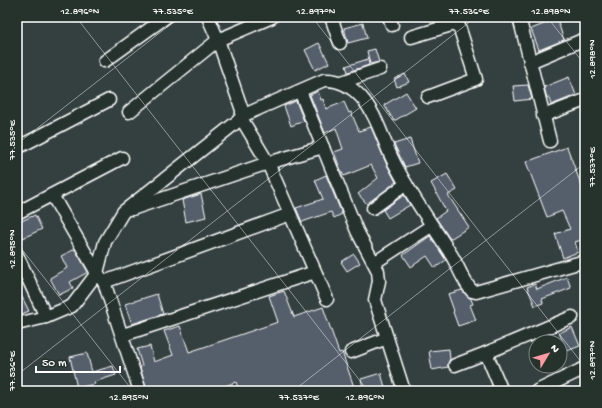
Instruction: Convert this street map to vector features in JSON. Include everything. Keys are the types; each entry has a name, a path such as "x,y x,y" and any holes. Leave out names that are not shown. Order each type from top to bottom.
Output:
{"street":[{"path":"105,61 166,17"},
{"path":"208,17 218,40 242,110 241,117 268,163 327,299"},
{"path":"129,112 218,40 272,17"},
{"path":"331,17 340,43"},
{"path":"519,17 550,141"},
{"path":"411,37 457,20 476,79 428,97"},
{"path":"530,62 585,40"},
{"path":"342,82 380,69"},
{"path":"101,278 105,242 123,212 241,117 324,80 342,82 361,96 370,108 396,168 431,226 453,257 472,291 476,292 585,261"},
{"path":"300,91 357,231 374,262 379,275 375,300 404,391"},
{"path":"17,148 110,100"},
{"path":"543,116 585,100"},
{"path":"123,212 268,163 323,147"},
{"path":"17,213 122,158"},
{"path":"373,208 406,184"},
{"path":"52,195 101,278 123,335 140,391"},
{"path":"17,324 46,317 72,306 101,278 290,214"},
{"path":"374,262 431,226"},
{"path":"17,256 21,274 46,317"},
{"path":"123,335 315,272"},
{"path":"455,365 572,316"},
{"path":"351,352 387,338"},
{"path":"486,353 502,391"},
{"path":"537,391 585,368"}],"building":[{"path":"557,19 564,40 539,50 531,29"},
{"path":"363,23 367,38 348,43 344,28"},
{"path":"319,43 329,63 315,70 305,50"},
{"path":"375,49 379,62 370,64 367,51"},
{"path":"368,59 369,65 348,72 346,66"},
{"path":"405,74 409,82 397,87 394,79"},
{"path":"569,77 576,95 551,105 544,87"},
{"path":"528,85 532,99 515,101 513,86"},
{"path":"318,91 321,100 323,99 326,109 344,102 349,113 351,112 359,131 371,127 386,163 396,182 367,204 358,194 378,178 371,165 344,176 334,152 343,149 336,128 325,133 310,95"},
{"path":"406,92 416,108 394,121 384,105"},
{"path":"296,101 304,121 291,126 284,106"},
{"path":"410,139 418,163 405,167 394,144"},
{"path":"567,147 585,195 585,239 575,242 578,252 563,258 555,234 570,229 562,211 547,217 526,162"},
{"path":"447,174 457,190 448,195 469,227 450,239 436,218 446,211 431,183"},
{"path":"326,175 342,214 334,218 331,212 302,222 296,208 323,199 315,180"},
{"path":"201,194 206,217 186,222 182,200"},
{"path":"404,195 410,205 388,218 383,210"},
{"path":"35,215 42,229 23,238 17,223"},
{"path":"430,236 446,260 435,268 427,256 411,267 403,255"},
{"path":"75,249 88,272 70,282 73,288 59,295 50,278 67,268 61,256"},
{"path":"354,254 360,263 347,271 341,262"},
{"path":"567,277 571,288 542,299 543,303 535,306 527,287 535,284 537,289"},
{"path":"17,287 29,311 17,316"},
{"path":"462,290 471,299 473,304 470,305 476,320 458,326 448,294"},
{"path":"284,291 294,317 323,307 339,353 342,352 354,387 342,391 239,391 236,382 211,391 147,391 140,367 142,366 137,349 150,346 154,362 173,355 164,331 180,326 189,352 278,322 269,296"},
{"path":"157,294 163,314 132,324 125,304"},
{"path":"572,327 580,346 568,351 568,334 559,333"},
{"path":"449,349 450,359 448,367 432,370 429,351"},
{"path":"87,353 92,372 113,366 116,375 94,382 95,384 77,388 70,357"},
{"path":"381,373 386,391 364,391 361,379"}]}
